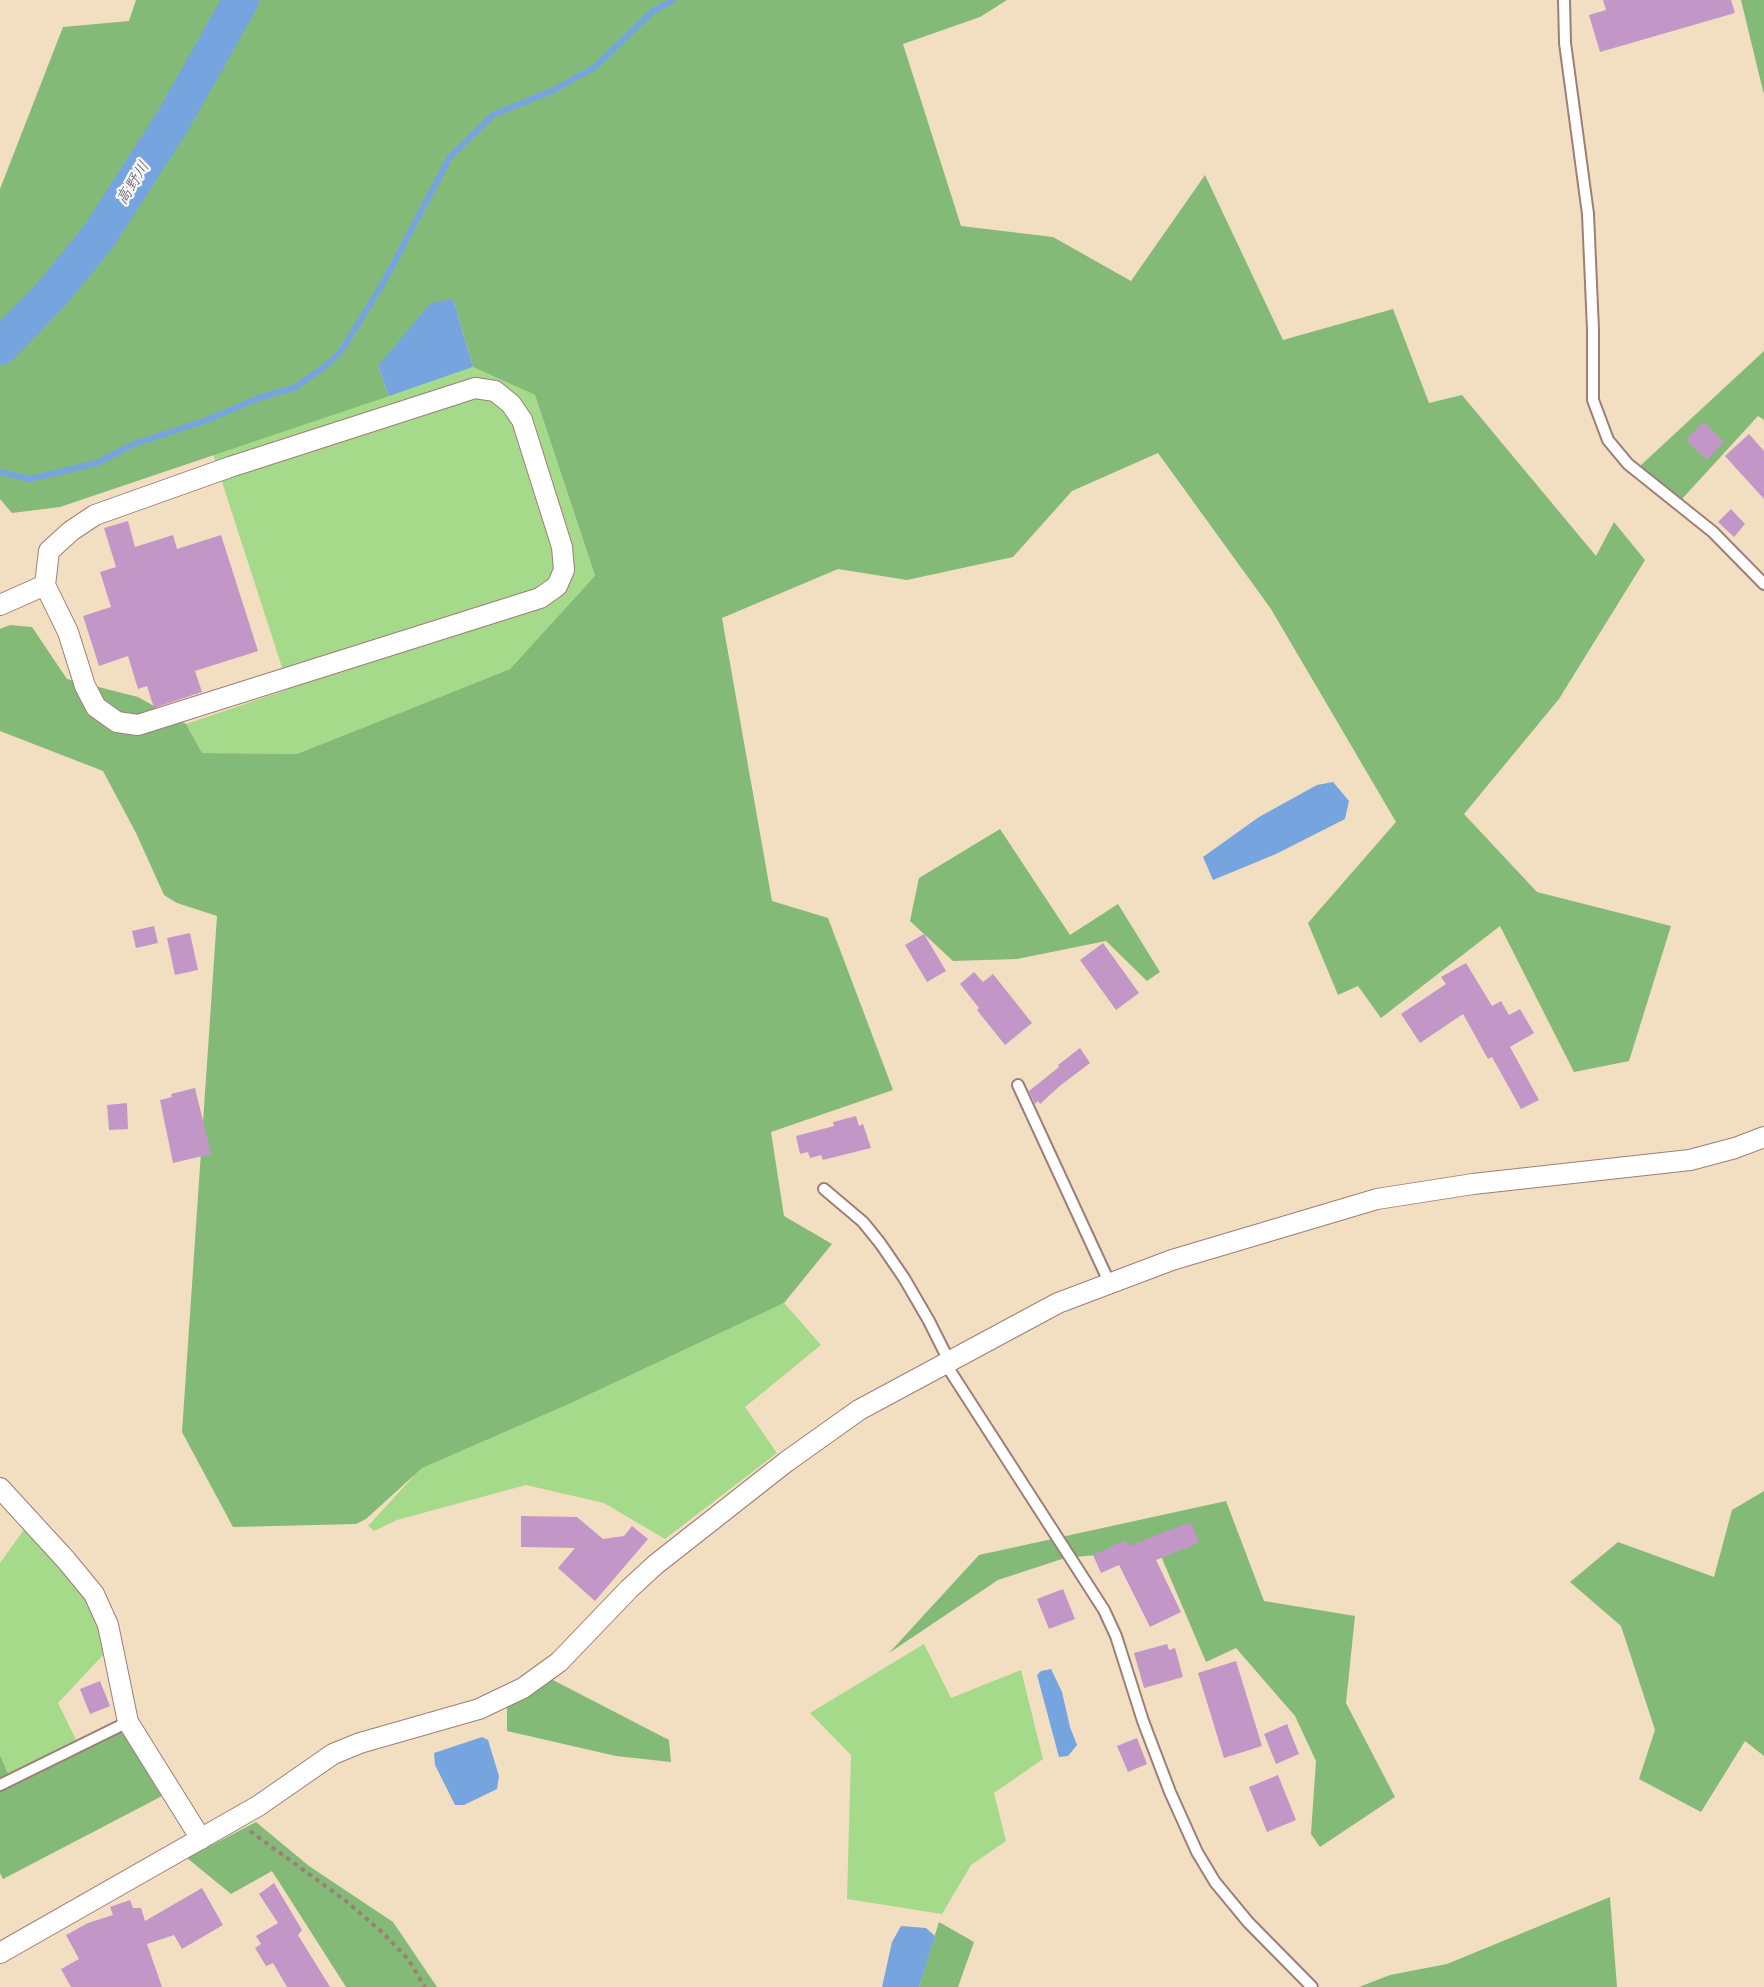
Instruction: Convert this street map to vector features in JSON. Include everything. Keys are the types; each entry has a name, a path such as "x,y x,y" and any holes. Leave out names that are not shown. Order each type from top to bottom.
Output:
{"street":[{"path":"475,388 495,391 511,404 522,420 562,547 564,570 557,586 540,598 138,725 117,722 96,707 85,686 68,633 45,585 49,551 71,531 95,515 230,467 475,388"},
{"path":"0,605 45,585"},
{"path":"0,1953 258,1806 333,1754 360,1743 479,1709 523,1688 559,1662 655,1565 786,1462 860,1410 1058,1303 1172,1260 1377,1199 1473,1184 1690,1160 1735,1148 1764,1137"},
{"path":"0,1488 94,1594 108,1625 128,1722 201,1839"}],"lane":[{"path":"1564,0 1565,43 1588,214 1593,330 1593,400 1608,440 1628,464 1713,532 1764,584"},
{"path":"1018,1085 1110,1284"},
{"path":"824,1189 863,1222 909,1286 929,1321 947,1362 1104,1610 1116,1636 1143,1721 1170,1792 1197,1852 1215,1882 1248,1922 1312,1987"},
{"path":"0,1785 128,1722"}],"path":[{"path":"234,1820 346,1901 382,1932 408,1959 426,1987"}],"green space":[{"path":"136,0 1007,0 980,17 903,44 961,226 1053,237 1131,281 1205,175 1283,340 1393,309 1429,403 1462,395 1596,556 1614,522 1645,560 1559,699 1464,814 1537,892 1671,926 1629,1061 1574,1072 1500,926 1381,1018 1358,986 1338,995 1308,923 1396,822 1271,609 1158,453 1072,491 1013,557 907,580 838,569 722,618 772,901 828,918 893,1090 771,1132 784,1216 832,1244 784,1303 569,1404 422,1468 366,1519 356,1524 233,1527 182,1432 217,916 177,903 164,895 136,833 103,771 0,731 0,629 10,625 32,627 67,679 138,697 186,724 202,753 297,754 510,669 595,576 535,395 473,367 453,299 378,366 389,396 60,507 12,513 0,499 0,189 63,27 129,21"},
{"path":"1741,0 1764,0 1764,93 1763,91"},
{"path":"1764,351 1764,420 1758,416 1681,500 1640,466"},
{"path":"473,367 535,395 595,577 510,669 297,754 202,753 186,724 289,689 213,454"},
{"path":"1000,829 1070,935 1118,904 1160,972 1147,981 1106,941 1017,959 953,961 910,921 919,878"},
{"path":"784,1303 821,1345 745,1407 777,1453 665,1539 604,1503 526,1485 397,1520 374,1531 368,1526 421,1468 569,1404"},
{"path":"1764,1491 1764,1756 1745,1741 1701,1812 1639,1779 1655,1730 1621,1626 1570,1582 1618,1542 1714,1577 1732,1510"},
{"path":"1226,1501 1264,1601 1355,1616 1346,1703 1395,1797 1320,1847 1311,1834 1316,1761 1295,1716 1236,1648 1206,1662 1158,1549 1065,1558 998,1580 889,1653 979,1555"},
{"path":"26,1527 89,1597 105,1629 104,1654 58,1703 80,1748 11,1782 0,1755 0,1563"},
{"path":"924,1644 951,1698 1021,1670 1043,1759 994,1793 1006,1841 971,1865 942,1914 847,1899 851,1755 810,1713"},
{"path":"549,1678 669,1740 671,1762 616,1756 507,1731 507,1707"},
{"path":"120,1728 164,1795 3,1879 0,1873 0,1755 11,1781"},
{"path":"256,1822 309,1866 393,1922 437,1987 346,1987 272,1871 231,1894 187,1858"},
{"path":"1610,1897 1617,1987 1359,1987 1390,1975 1447,1964"},
{"path":"939,1922 974,1942 958,1987 919,1987"}],"water":[{"path":"453,299 473,367 389,396 378,366 431,303"},
{"path":"1333,782 1349,801 1345,819 1276,854 1213,880 1203,857 1259,817 1317,785"},
{"path":"1051,1669 1062,1692 1070,1727 1077,1745 1068,1756 1059,1757 1037,1675 1041,1671"},
{"path":"482,1737 488,1740 499,1776 497,1789 464,1805 455,1805 435,1765 434,1753"},
{"path":"901,1926 926,1928 935,1936 919,1987 882,1987 892,1942"}],"building":[{"path":"1603,0 1731,0 1735,13 1600,52 1589,15 1606,10"},
{"path":"1703,422 1724,442 1707,460 1686,440"},
{"path":"1749,434 1764,451 1764,499 1725,456"},
{"path":"1731,509 1745,524 1734,537 1718,522"},
{"path":"128,521 135,547 173,535 177,549 221,535 258,651 195,671 202,692 154,708 147,686 138,689 128,656 99,666 83,616 111,607 100,572 116,567 104,528"},
{"path":"154,926 158,943 136,948 132,931"},
{"path":"190,933 198,970 175,975 167,938"},
{"path":"924,934 946,971 927,982 905,945"},
{"path":"1103,943 1139,993 1116,1010 1080,960"},
{"path":"1466,963 1492,1006 1501,1001 1509,1015 1520,1009 1534,1033 1510,1047 1539,1100 1521,1109 1492,1057 1488,1059 1463,1014 1420,1043 1401,1014 1446,984 1441,977"},
{"path":"974,972 983,982 993,974 1032,1023 1005,1045 960,984"},
{"path":"1080,1048 1090,1063 1040,1104 1038,1101 1035,1104 1029,1091"},
{"path":"195,1088 211,1154 173,1163 160,1100 172,1097 171,1094"},
{"path":"127,1103 128,1129 109,1130 107,1105"},
{"path":"856,1116 859,1126 863,1124 871,1148 823,1160 821,1155 810,1158 808,1152 800,1154 796,1136 834,1126 833,1122"},
{"path":"521,1516 577,1517 603,1539 624,1536 632,1526 648,1539 595,1601 558,1568 575,1548 521,1547"},
{"path":"1191,1522 1199,1543 1156,1560 1181,1612 1150,1627 1119,1565 1101,1573 1093,1555 1126,1540 1129,1546"},
{"path":"1063,1589 1075,1619 1049,1629 1037,1599"},
{"path":"1167,1644 1169,1650 1175,1648 1183,1677 1144,1688 1134,1653"},
{"path":"1236,1661 1262,1746 1224,1758 1198,1673"},
{"path":"100,1681 110,1706 90,1714 80,1689"},
{"path":"1287,1724 1299,1754 1276,1764 1264,1734"},
{"path":"1137,1738 1147,1764 1128,1772 1117,1746"},
{"path":"1278,1775 1296,1820 1267,1832 1249,1787"},
{"path":"274,1883 302,1930 298,1935 330,1987 287,1987 273,1963 266,1966 255,1948 261,1944 256,1936 278,1923 259,1894"},
{"path":"202,1888 223,1925 182,1949 174,1935 147,1944 162,1987 71,1987 61,1969 79,1959 66,1935 88,1923 113,1915 110,1907 130,1900 133,1908 141,1908 145,1921"}],"waterway":[{"name":"高野川","path":"0,347 50,296 99,236 174,119 241,0"},
{"path":"0,472 30,479 97,463 134,444 207,420 259,398 296,387 340,353 382,285 450,157 493,115 554,90 595,67 653,11 673,0"}]}
